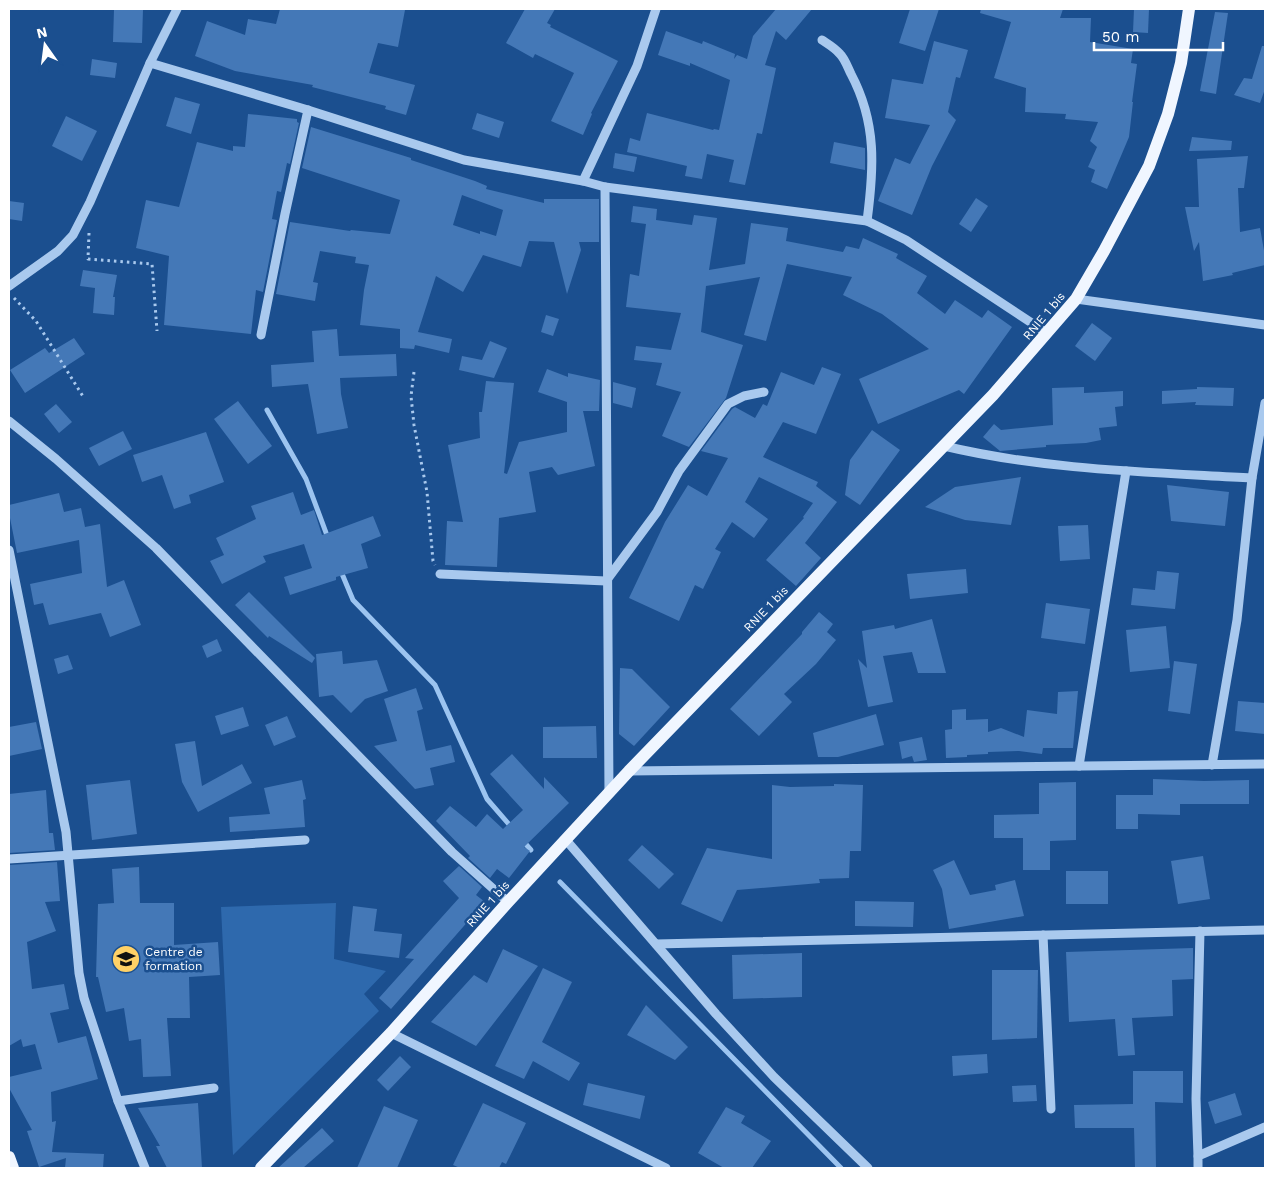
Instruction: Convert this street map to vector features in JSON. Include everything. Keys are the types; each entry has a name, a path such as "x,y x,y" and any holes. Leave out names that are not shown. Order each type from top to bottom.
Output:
{"main road":[{"name":"RNIE 1 bis","path":"261,1168 391,1033 629,771 993,395 1076,299 1104,251 1152,157 1168,114 1175,88 1181,63 1189,9"},
{"path":"9,1157 13,1168"}],"street":[{"path":"9,286 58,251 73,235 90,202 150,63 177,9"},
{"path":"583,181 637,66 656,9"},
{"path":"822,40 841,54 865,106 873,146 872,186 867,221"},
{"path":"150,63 308,110 464,160 583,181 604,187 867,221 906,240 1047,334"},
{"path":"261,335 308,110"},
{"path":"604,187 609,794"},
{"path":"1076,299 1265,325"},
{"path":"606,581 657,512 679,472 728,404 744,396 764,392"},
{"path":"1212,764 1237,620 1252,478 1265,403"},
{"path":"9,421 56,459 156,548 452,852 508,902"},
{"path":"944,446 1005,459 1041,464 1252,478"},
{"path":"1079,766 1126,471"},
{"path":"9,550 61,806 68,856 79,973 84,998 118,1100 145,1168"},
{"path":"440,574 606,581"},
{"path":"629,771 1265,764"},
{"path":"9,859 305,840"},
{"path":"566,840 716,1014 774,1077 868,1168"},
{"path":"656,944 1265,930"},
{"path":"1198,1168 1196,1098 1200,931"},
{"path":"1043,935 1051,1109"},
{"path":"391,1033 666,1168"},
{"path":"118,1100 214,1088"},
{"path":"1198,1156 1265,1127"}],"path":[{"path":"89,231 88,259 152,264 157,331"},
{"path":"9,292 36,321 84,398"},
{"path":"414,372 411,396 414,425 427,492 433,561 440,574"}],"shaded area":[{"path":"336,903 334,959 386,971 364,994 379,1011 233,1155 221,907"}],"building":[{"path":"114,9 143,9 142,43 113,42"},
{"path":"280,9 405,10 398,47 378,43 369,73 415,85 406,115 385,109 386,106 312,87 313,85 235,71 195,56 207,21 245,35 248,19 276,24"},
{"path":"525,9 555,9 547,23 551,25 550,27 618,61 591,113 583,135 551,121 574,73 535,54 533,58 506,43"},
{"path":"776,9 812,9 786,40 776,31 765,65 776,68 762,134 757,133 745,185 729,182 734,160 707,154 702,179 685,176 687,166 627,152 630,138 640,141 647,113 719,130 730,80 690,63 690,66 658,55 666,31 702,44 703,41 735,54 734,59 737,55 747,59 753,36"},
{"path":"910,9 939,9 925,51 899,43"},
{"path":"981,9 1063,9 1060,18 1091,18 1090,42 1133,49 1131,63 1137,64 1129,137 1107,189 1091,182 1095,170 1088,167 1097,147 1090,141 1098,122 1065,119 1066,114 1025,112 1026,88 994,78 1011,22 980,13"},
{"path":"1134,9 1149,9 1148,33 1133,32"},
{"path":"1215,12 1228,13 1216,94 1200,91"},
{"path":"934,41 968,50 960,78 956,77 948,112 956,120 932,166 912,215 878,201 895,158 910,164 930,125 885,118 892,79 923,84"},
{"path":"1262,46 1265,46 1265,89 1260,103 1234,95 1244,78 1252,79"},
{"path":"92,59 117,63 115,78 90,75"},
{"path":"175,97 200,104 191,134 166,126"},
{"path":"477,113 504,122 499,138 472,129"},
{"path":"248,114 297,119 299,123 290,164 287,163 281,192 277,191 272,219 277,220 263,292 256,290 251,334 164,325 169,256 136,248 146,200 179,207 197,142 233,151 233,146 245,147"},
{"path":"66,116 97,131 82,161 52,146"},
{"path":"311,127 411,158 411,160 475,181 487,186 486,189 544,203 544,199 599,199 599,242 579,242 581,250 567,294 554,242 529,241 521,267 483,255 463,292 436,276 418,332 452,339 449,353 415,345 414,349 400,348 400,329 360,325 369,265 355,263 356,257 320,251 313,282 318,283 315,301 276,294 290,222 350,231 390,234 400,200 302,168","holes":["462,195 503,210 496,236 480,231 480,234 453,225"]},
{"path":"1192,137 1232,141 1231,150 1189,151"},
{"path":"834,142 865,148 865,170 830,163"},
{"path":"615,153 637,157 634,172 613,168"},
{"path":"1248,156 1244,188 1238,188 1240,232 1260,228 1265,265 1232,273 1233,275 1203,281 1199,242 1194,251 1185,207 1199,207 1197,159"},
{"path":"976,198 988,206 971,232 959,224"},
{"path":"9,201 24,203 22,221 9,219"},
{"path":"633,206 657,209 656,220 692,225 694,215 717,218 709,270 745,264 751,223 788,228 786,241 843,252 846,246 859,249 863,238 898,254 896,258 927,276 917,293 945,314 955,300 982,318 988,310 1012,327 964,394 959,390 878,424 859,379 929,349 882,314 843,295 852,277 787,264 766,341 744,335 760,277 706,286 701,332 743,345 726,398 689,447 662,436 681,392 656,385 662,363 634,360 636,346 671,350 681,313 626,307 630,274 639,276 646,224 631,222"},
{"path":"83,270 117,275 113,297 115,297 114,315 93,313 95,288 80,286"},
{"path":"546,315 559,319 553,336 541,332"},
{"path":"1092,323 1112,338 1095,361 1075,346"},
{"path":"337,329 339,356 396,354 397,376 340,378 341,394 348,428 317,434 308,384 272,387 271,365 314,362 312,331"},
{"path":"74,338 85,354 25,393 10,370 45,348 49,353"},
{"path":"490,341 507,348 494,378 459,370 462,356 482,360"},
{"path":"822,367 841,374 816,434 783,422 763,457 818,482 816,486 837,502 805,543 821,558 796,586 766,560 804,518 813,503 759,477 745,502 768,519 754,538 732,522 715,549 721,552 703,589 695,585 679,621 629,598 665,522 688,485 707,496 728,458 701,451 732,409 735,407 755,418 763,404 767,406 781,372 814,385"},
{"path":"547,369 568,377 568,373 600,380 599,411 583,411 595,466 558,475 552,467 529,472 536,512 499,518 497,567 445,565 447,521 463,522 448,445 480,438 479,412 482,412 486,381 514,383 504,473 507,474 519,442 567,432 567,402 538,392"},
{"path":"613,382 636,388 632,408 613,403"},
{"path":"1084,387 1084,393 1123,391 1123,406 1115,407 1117,426 1099,428 1101,440 1000,451 983,437 994,424 1001,430 1053,425 1052,388"},
{"path":"1197,387 1234,388 1233,406 1195,405 1196,402 1162,404 1162,391 1197,389"},
{"path":"238,401 272,446 248,464 214,419"},
{"path":"56,404 72,422 59,433 44,414"},
{"path":"872,430 900,450 860,505 845,495 850,460"},
{"path":"123,431 132,449 99,466 89,448"},
{"path":"206,432 224,482 189,495 191,503 174,509 162,475 142,482 133,455"},
{"path":"1021,477 1011,525 965,520 925,507 955,487"},
{"path":"1167,485 1229,492 1225,526 1171,521"},
{"path":"293,492 301,515 314,510 322,535 373,516 381,536 361,544 368,568 336,577 336,580 290,595 284,577 312,568 304,544 263,556 266,562 222,584 210,561 224,555 216,538 256,519 251,506"},
{"path":"59,493 64,512 81,508 85,527 100,524 107,587 124,580 141,625 110,637 101,613 49,625 43,603 34,605 30,584 82,573 79,540 17,553 9,505"},
{"path":"1088,525 1090,559 1060,561 1058,526"},
{"path":"966,569 968,593 910,599 907,574"},
{"path":"1157,571 1179,573 1175,609 1131,605 1133,588 1155,590"},
{"path":"249,592 315,658 312,663 269,636 268,638 235,605"},
{"path":"1046,603 1090,609 1085,644 1041,638"},
{"path":"819,612 833,624 827,632 836,640 816,664 784,694 792,702 759,736 730,709 802,634"},
{"path":"932,619 946,673 918,673 912,652 883,656 893,702 868,707 858,659 867,668 862,631 894,625 895,629"},
{"path":"1166,626 1170,668 1130,672 1126,630"},
{"path":"217,639 222,651 207,658 202,646"},
{"path":"342,651 343,664 377,660 388,691 365,699 351,713 333,695 319,697 316,654"},
{"path":"68,655 73,669 58,674 54,659"},
{"path":"1174,661 1197,664 1190,714 1168,711"},
{"path":"620,668 632,669 670,707 634,746 619,734"},
{"path":"416,688 423,709 417,711 426,751 451,745 455,762 430,768 434,785 415,789 374,746 397,741 384,699"},
{"path":"1078,691 1073,748 1043,748 1042,754 1019,751 988,752 988,754 967,755 967,757 946,758 945,730 952,729 952,710 966,709 966,720 988,719 988,732 1001,728 1024,737 1027,710 1057,714 1058,692"},
{"path":"1238,701 1265,703 1265,734 1235,731"},
{"path":"243,707 249,726 221,735 215,716"},
{"path":"876,714 884,745 838,757 818,757 813,733"},
{"path":"287,716 296,737 274,746 265,725"},
{"path":"36,722 42,749 9,756 9,727"},
{"path":"596,726 597,758 543,758 543,727"},
{"path":"922,737 927,760 914,762 912,756 902,759 899,742"},
{"path":"195,741 202,786 242,764 252,783 198,812 182,782 175,744"},
{"path":"512,754 544,789 544,777 569,803 524,847 530,851 509,878 497,869 490,878 468,858 470,856 436,821 450,806 476,827 487,814 503,829 523,810 490,774"},
{"path":"1153,779 1249,780 1249,804 1180,804 1180,815 1138,814 1138,829 1116,829 1116,795 1153,795"},
{"path":"130,780 137,834 92,840 86,785"},
{"path":"302,780 306,799 303,800 305,827 230,832 229,817 270,814 264,788"},
{"path":"1076,782 1076,840 1050,841 1050,870 1023,870 1023,838 994,838 994,815 1039,814 1039,783"},
{"path":"834,784 863,785 861,851 850,851 849,878 819,879 820,883 737,890 722,922 681,904 707,848 772,859 772,785 790,787 834,786"},
{"path":"46,790 49,833 53,833 55,850 9,853 9,794"},
{"path":"642,845 674,874 659,889 628,860"},
{"path":"1203,856 1210,899 1178,904 1171,861"},
{"path":"954,860 970,895 996,890 995,885 1015,880 1024,916 949,929 942,889 933,870"},
{"path":"57,862 60,901 45,902 56,931 27,942 32,989 64,984 69,1009 50,1013 58,1043 86,1036 98,1079 51,1092 52,1122 56,1121 52,1152 104,1154 103,1168 65,1168 66,1158 39,1167 27,1131 32,1130 9,1088 9,1077 42,1069 35,1044 23,1047 21,1039 9,1046 9,865"},
{"path":"459,866 482,887 476,895 485,902 391,1009 379,998 414,959 405,958 459,898 443,881"},
{"path":"139,867 140,903 174,903 174,945 218,942 220,975 189,977 190,1018 167,1018 171,1076 143,1077 141,1039 129,1041 124,1008 106,1012 98,977 96,977 98,904 114,903 112,869"},
{"path":"1066,871 1108,871 1108,904 1066,904"},
{"path":"855,901 914,902 913,927 855,926"},
{"path":"353,906 377,909 374,931 402,934 399,958 348,952"},
{"path":"1193,948 1193,979 1172,980 1173,1016 1132,1018 1135,1055 1118,1056 1115,1019 1069,1022 1066,952"},
{"path":"503,949 538,966 476,1046 431,1022 474,975 487,983"},
{"path":"802,953 802,997 733,999 732,955"},
{"path":"543,968 572,982 542,1042 580,1063 569,1081 533,1061 524,1079 495,1066"},
{"path":"992,970 1038,970 1037,1038 992,1040"},
{"path":"646,1005 688,1047 675,1060 627,1035"},
{"path":"987,1054 988,1073 953,1076 952,1056"},
{"path":"400,1056 411,1067 388,1091 377,1080"},
{"path":"1133,1071 1183,1071 1183,1103 1155,1102 1156,1168 1135,1168 1134,1128 1075,1128 1074,1105 1133,1104"},
{"path":"588,1083 645,1096 640,1119 583,1105"},
{"path":"1036,1085 1037,1101 1013,1102 1012,1086"},
{"path":"1235,1093 1242,1115 1215,1124 1208,1102"},
{"path":"198,1103 202,1168 167,1168 156,1146 160,1146 138,1108"},
{"path":"483,1103 526,1123 506,1164 502,1162 499,1168 460,1168 453,1165"},
{"path":"384,1106 418,1120 397,1168 357,1168"},
{"path":"726,1107 745,1116 741,1123 771,1141 752,1168 724,1168 698,1153"},
{"path":"322,1128 334,1141 303,1168 278,1168"}],"waterway":[{"path":"267,410 306,479 328,538"},
{"path":"340,569 353,600 435,685 487,799 513,829"},
{"path":"523,841 531,850"},
{"path":"560,882 841,1168"}],"place":[{"name":"Centre de formation","path":"126,959"}]}
